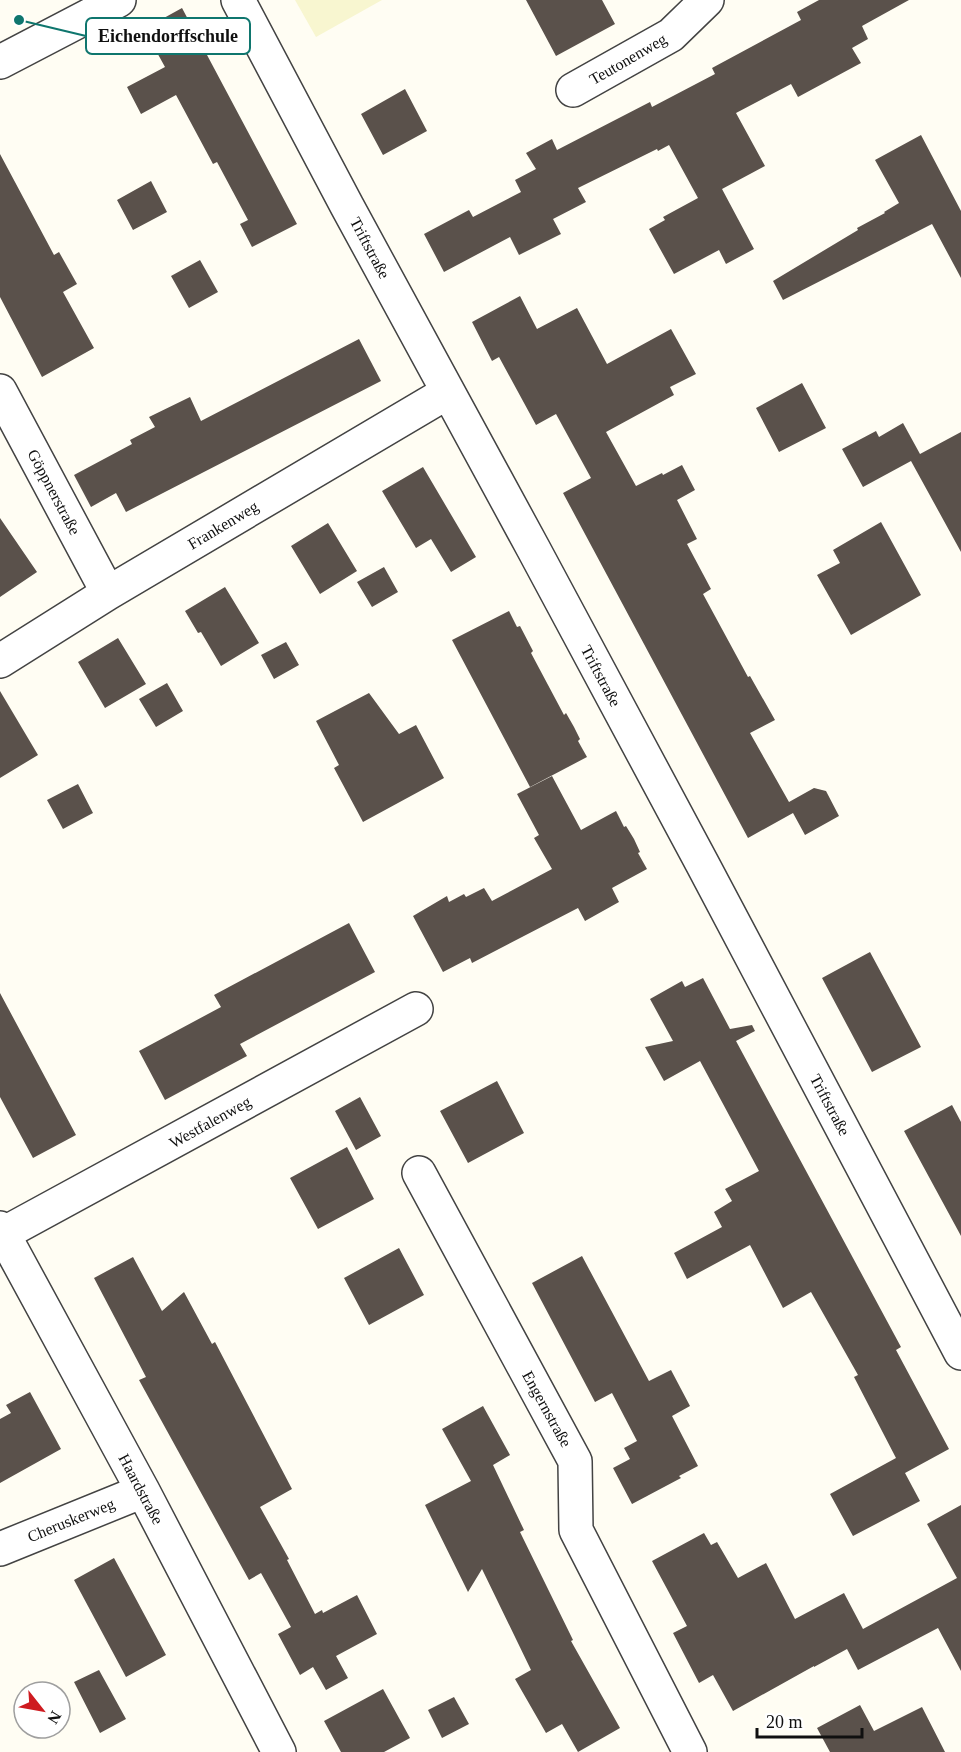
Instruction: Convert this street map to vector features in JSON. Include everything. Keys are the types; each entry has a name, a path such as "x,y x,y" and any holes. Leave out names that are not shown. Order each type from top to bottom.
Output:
{"street":[{"path":"0,62 119,0"},
{"name":"Triftstraße","path":"238,0 692,844 961,1353"},
{"name":"Teutonenweg","path":"573,90 671,35 707,0"},
{"name":"Göppnerstraße","path":"0,391 108,593"},
{"name":"Frankenweg","path":"0,661 108,593 448,392"},
{"name":"Westfalenweg","path":"2,1231 416,1009"},
{"name":"Engernstraße","path":"419,1173 575,1461 576,1530 690,1752"},
{"name":"Haardstraße","path":"2,1231 143,1491 279,1752"},
{"name":"Cheruskerweg","path":"0,1549 143,1491"}],"shaded area":[{"path":"295,0 382,0 316,37"}],"building":[{"path":"526,0 602,0 615,24 556,56"},
{"path":"819,0 909,0 862,26 868,39 852,48 861,63 798,97 791,84 736,113 765,166 722,189 754,249 726,264 719,250 674,274 649,229 665,220 663,217 698,198 669,145 578,188 586,202 553,219 561,234 519,255 510,237 444,272 424,234 469,210 473,217 521,192 515,180 536,169 526,153 552,139 557,150 650,102 652,107 715,74 712,68 801,20 797,12"},
{"path":"182,8 297,224 252,247 240,224 248,220 217,162 213,164 176,95 141,114 127,87 165,67 144,29"},
{"path":"405,89 427,131 383,155 361,114"},
{"path":"921,135 961,211 961,278 932,224 783,300 773,281 899,203 875,160"},
{"path":"0,154 54,255 59,252 77,284 63,292 94,348 42,377 0,297"},
{"path":"151,181 167,212 133,230 117,200"},
{"path":"200,260 218,292 189,308 171,276"},
{"path":"520,296 537,329 577,308 607,364 671,329 696,374 670,387 674,395 606,432 636,486 682,465 695,490 677,500 697,539 687,544 711,589 703,594 748,677 750,676 775,720 750,733 789,802 814,788 826,791 839,816 805,835 793,813 748,838 563,493 591,478 556,414 536,425 499,357 492,361 472,322"},
{"path":"359,339 381,381 126,512 116,493 91,507 74,475 132,444 130,440 155,427 149,417 190,397 201,421"},
{"path":"802,383 826,428 779,452 756,408"},
{"path":"903,423 920,454 961,432 961,552 911,461 863,487 842,449 876,431 879,437"},
{"path":"423,467 476,557 451,572 431,539 416,548 382,491"},
{"path":"0,518 37,572 0,597"},
{"path":"881,522 921,595 851,635 817,575 840,563 833,550"},
{"path":"328,523 357,571 320,594 291,546"},
{"path":"384,567 398,592 372,607 357,582"},
{"path":"225,587 259,643 221,666 201,632 198,633 185,611"},
{"path":"509,611 517,627 520,626 533,651 531,653 564,715 566,713 574,727 580,739 578,741 587,757 530,787 452,640"},
{"path":"118,638 146,684 105,708 78,662"},
{"path":"286,642 299,665 274,679 261,655"},
{"path":"167,683 183,711 156,727 139,699"},
{"path":"0,691 38,755 0,778"},
{"path":"369,693 399,734 416,725 444,778 363,822 334,768 339,765 316,721"},
{"path":"552,776 581,830 616,811 624,827 626,826 634,839 640,852 638,853 647,869 612,888 619,902 585,921 578,908 472,963 470,958 443,972 413,916 447,896 449,902 464,894 466,897 484,888 492,901 552,869 534,838 539,835 517,794"},
{"path":"78,784 93,813 63,829 47,800"},
{"path":"349,923 375,972 240,1044 247,1056 165,1100 139,1051 221,1007 214,995"},
{"path":"870,952 921,1047 872,1072 822,978"},
{"path":"703,978 730,1029 752,1025 755,1031 736,1041 901,1347 896,1350 949,1449 905,1473 920,1501 853,1536 830,1494 896,1458 854,1377 858,1375 811,1292 783,1308 750,1245 687,1279 674,1253 722,1227 714,1212 732,1201 725,1189 759,1171 700,1061 664,1081 645,1047 673,1041 650,999 682,981 685,987"},
{"path":"0,993 76,1135 33,1158 0,1097"},
{"path":"497,1081 524,1133 468,1163 440,1111"},
{"path":"360,1097 381,1136 356,1150 335,1111"},
{"path":"952,1105 961,1122 961,1236 904,1131"},
{"path":"347,1147 374,1199 318,1229 290,1178"},
{"path":"399,1248 424,1295 369,1325 344,1278"},
{"path":"582,1256 649,1381 671,1370 690,1406 672,1416 698,1466 679,1476 681,1478 632,1504 613,1468 630,1459 624,1448 637,1441 612,1393 595,1402 532,1283"},
{"path":"133,1257 162,1311 184,1292 212,1344 215,1342 292,1489 260,1507 289,1559 287,1560 315,1614 322,1610 323,1613 357,1595 377,1634 336,1656 348,1678 326,1690 313,1667 300,1675 278,1634 291,1627 261,1573 249,1580 139,1380 146,1377 94,1278"},
{"path":"30,1392 61,1449 0,1483 0,1419 11,1413 6,1405"},
{"path":"483,1406 510,1455 493,1465 524,1530 520,1532 573,1640 571,1641 620,1728 578,1752 562,1724 546,1733 515,1679 531,1670 482,1569 468,1592 425,1505 471,1481 442,1429"},
{"path":"961,1505 961,1671 938,1628 858,1670 847,1649 733,1711 713,1675 699,1683 673,1633 687,1626 652,1561 704,1533 711,1545 717,1542 738,1578 766,1563 795,1619 844,1593 863,1629 957,1578 927,1524"},
{"path":"114,1558 166,1655 126,1677 74,1580"},
{"path":"99,1670 126,1719 100,1733 74,1682"},
{"path":"383,1689 410,1738 384,1752 341,1752 324,1721"},
{"path":"454,1697 469,1724 442,1738 428,1710"},
{"path":"860,1705 874,1731 922,1707 945,1752 830,1752 817,1728"}],"place":[{"name":"Eichendorffschule","path":"19,20"}]}
